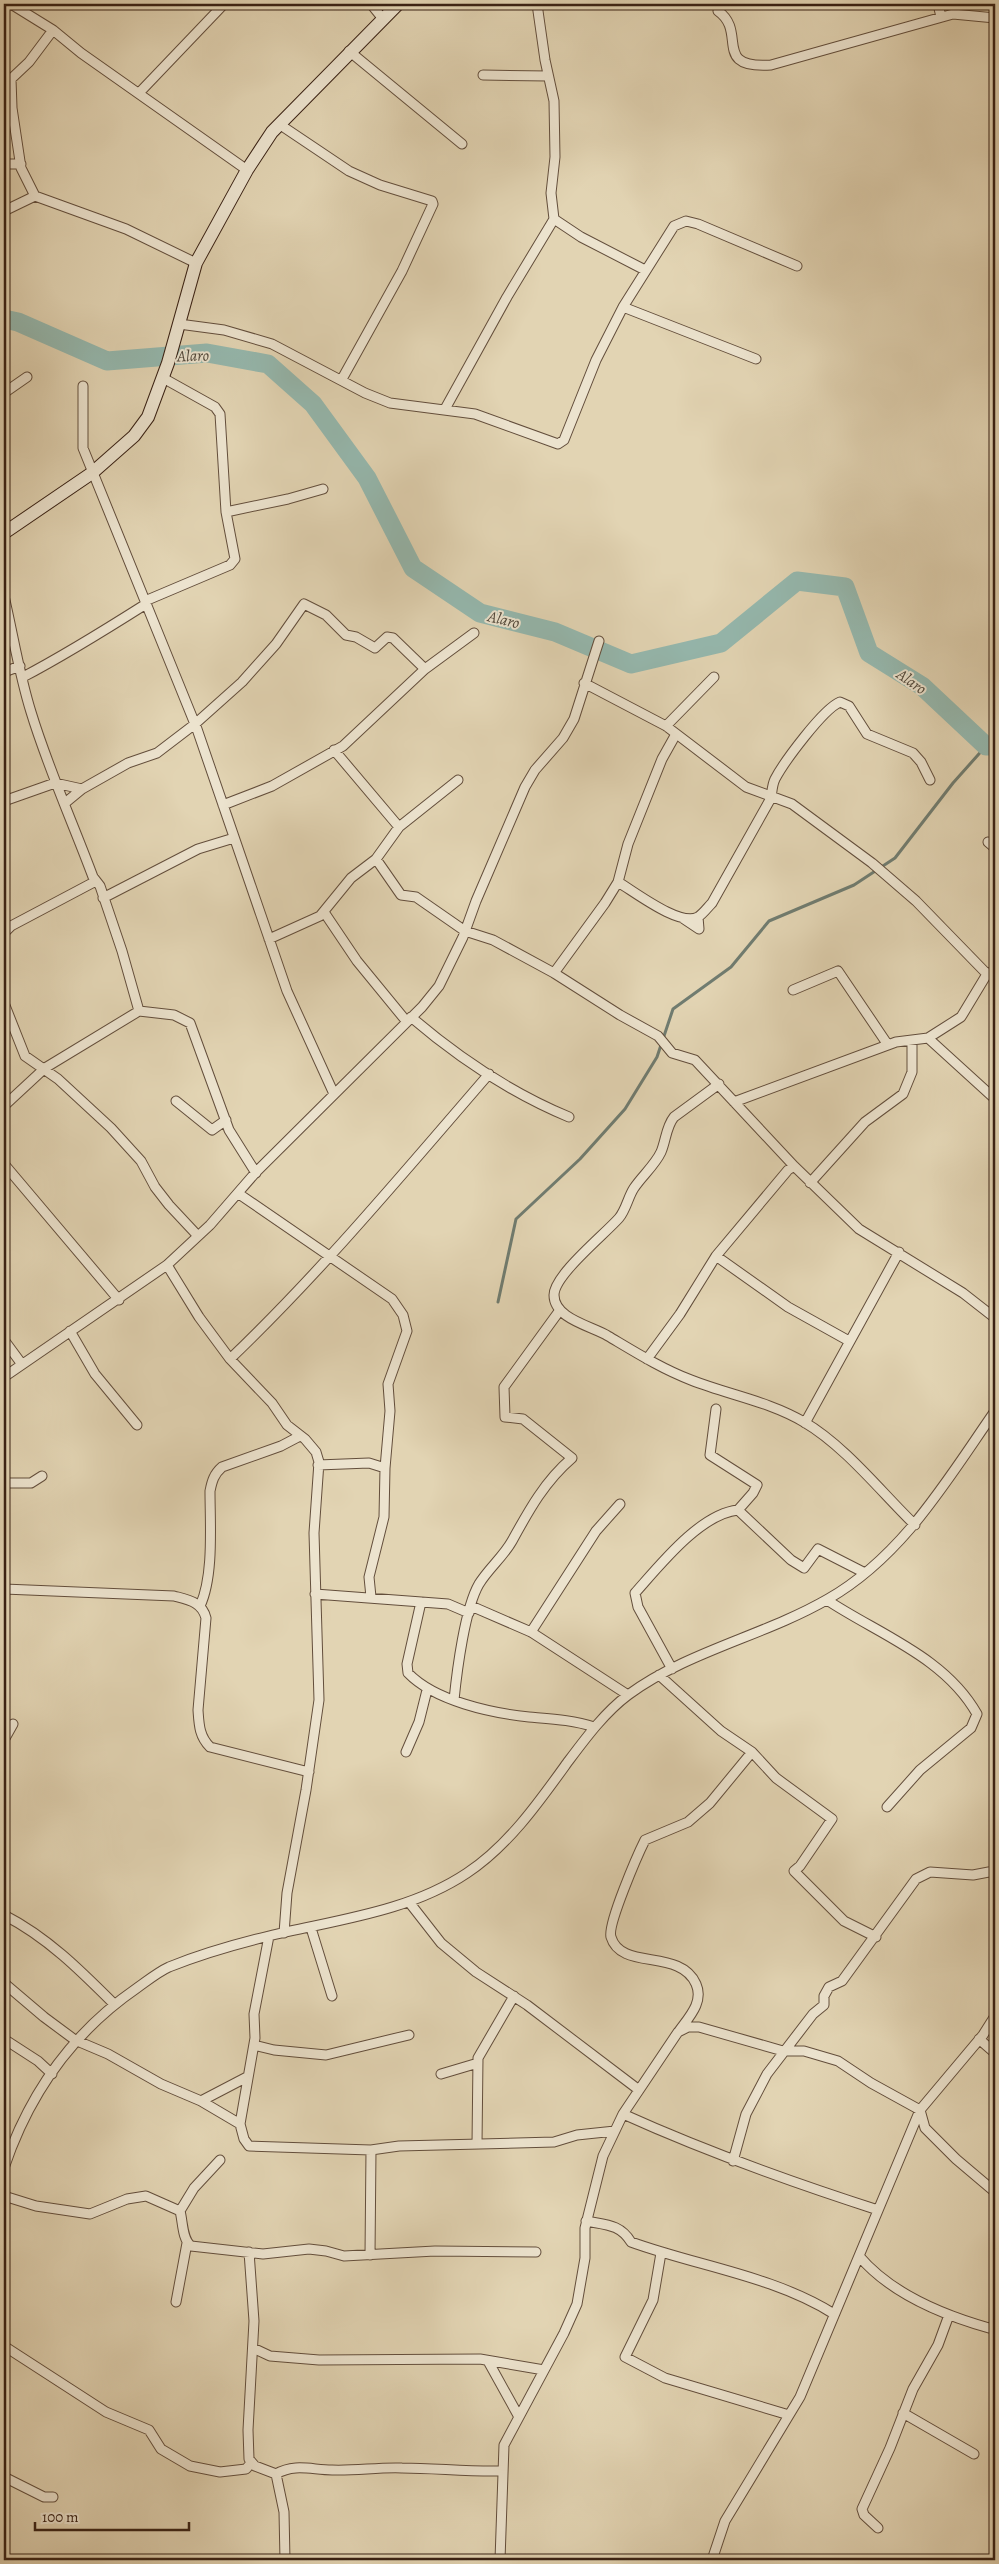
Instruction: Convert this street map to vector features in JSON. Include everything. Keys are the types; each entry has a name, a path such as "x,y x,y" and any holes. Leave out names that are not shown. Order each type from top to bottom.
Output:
{"street":[{"path":"11,4 53,30 247,170"},
{"path":"139,93 224,4"},
{"path":"370,4 383,19"},
{"path":"4,534 92,473 134,436 148,418 168,363 196,263 247,170 279,124 398,4"},
{"path":"445,409 507,297 554,219 551,193 555,157 554,101 548,76 537,4"},
{"path":"938,4 941,17"},
{"path":"718,11 726,16 730,27 733,50 738,59 748,66 771,65 953,14 995,18"},
{"path":"34,196 21,164 12,108 11,79 29,62 53,30"},
{"path":"350,51 462,144"},
{"path":"483,75 548,76"},
{"path":"279,124 350,171 380,185 432,201 433,204 402,271 342,379"},
{"path":"4,164 21,164"},
{"path":"4,211 34,196 126,229 196,263"},
{"path":"554,219 581,238 645,270"},
{"path":"179,324 224,330 272,344 342,379 365,393 390,403 474,414 558,444 563,443 596,360 623,307 674,226 686,221 698,224 797,266"},
{"path":"623,307 756,359"},
{"path":"4,393 27,377"},
{"path":"23,677 75,649 85,640 145,603 230,565 235,558 226,512 220,414 215,407 163,378"},
{"path":"83,386 83,448 195,724 288,991 334,1094"},
{"path":"226,512 288,499 323,489"},
{"path":"4,596 30,710 56,783 103,898 122,951 139,1011"},
{"path":"65,803 82,789 128,763 157,753 195,724 242,682 276,644 304,604 326,615 346,635 356,637 375,648 387,637 393,638 425,669"},
{"path":"223,805 272,786 358,734 425,669 474,633"},
{"path":"4,1377 167,1265 198,1236 239,1194 256,1173 409,1020 439,986 465,931 525,787 535,770 563,738 574,719 598,641"},
{"path":"4,672 20,666"},
{"path":"666,726 714,677"},
{"path":"584,683 666,726 746,788 792,804 872,863 916,901 991,973 961,1017 928,1038 888,1045 734,1102"},
{"path":"618,882 684,919 698,917 712,903 771,798 775,780 791,755 832,705 840,702 849,706 867,734 913,753 921,762 930,780"},
{"path":"554,973 618,882 628,844 662,759 676,734"},
{"path":"334,750 399,827"},
{"path":"269,939 320,916 351,878 376,859 399,827 458,780"},
{"path":"4,800 56,783 82,789"},
{"path":"103,898 198,849 234,838"},
{"path":"376,859 401,895 416,896 465,931 493,940 554,973 620,1015 658,1036 672,1053 695,1060 810,1183 859,1229 963,1292 995,1318"},
{"path":"4,933 11,926 96,881"},
{"path":"324,912 357,961 409,1020 446,1048 542,1106 568,1117"},
{"path":"793,990 838,971 888,1045"},
{"path":"4,1004 20,1050 32,1061 45,1068 111,1128 141,1161 155,1187 169,1205 198,1236"},
{"path":"4,1106 45,1068 139,1011 174,1015 190,1023 226,1120 239,1149 256,1173"},
{"path":"928,1038 995,1099"},
{"path":"810,1183 865,1122 903,1094 912,1072 912,1040"},
{"path":"230,1359 282,1309 374,1209 489,1074"},
{"path":"719,1084 683,1108 669,1124 661,1152 634,1189 620,1217 576,1260 555,1288 554,1295 560,1310 647,1359 690,1380 764,1402 805,1423 834,1444 915,1525"},
{"path":"176,1101 212,1130 226,1120"},
{"path":"4,1164 118,1300"},
{"path":"647,1359 680,1314 716,1256 788,1170 794,1166"},
{"path":"239,1194 392,1299 403,1315 407,1330 388,1384 390,1411 385,1468 384,1517 369,1577 372,1597"},
{"path":"805,1423 899,1252"},
{"path":"716,1256 788,1307 849,1341"},
{"path":"167,1265 199,1317 230,1359 272,1403 287,1425 316,1452 318,1465 314,1533 319,1700 309,1772 287,1893 284,1933"},
{"path":"454,1700 470,1610 478,1585 504,1554 544,1487 556,1472 572,1458 523,1419 505,1417 504,1387 560,1310"},
{"path":"70,1331 95,1374 137,1425"},
{"path":"4,1340 21,1364"},
{"path":"672,1668 638,1607 635,1593 667,1558 711,1518 720,1513 738,1510 753,1493 757,1485 710,1455 716,1408"},
{"path":"4,2164 30,2104 75,2040 114,2004 166,1968 269,1936 311,1928 409,1902 447,1885 470,1872 513,1833 594,1727 628,1695 672,1668 827,1600 889,1553 915,1525 995,1411"},
{"path":"200,1606 204,1596 207,1574 212,1481 216,1472 222,1466 281,1446 300,1436"},
{"path":"318,1465 369,1463 385,1468"},
{"path":"4,1483 31,1483 42,1476"},
{"path":"531,1632 596,1530 620,1504"},
{"path":"738,1510 791,1560 804,1568 818,1549 865,1573"},
{"path":"4,1589 174,1596 190,1600 200,1606 206,1618 198,1710 199,1724 204,1741 210,1747 309,1772"},
{"path":"315,1594 448,1604 470,1610 531,1632 628,1695"},
{"path":"827,1600 872,1629 923,1656 966,1698 977,1714 971,1728 920,1770 887,1807"},
{"path":"421,1602 407,1664 408,1673 427,1690 500,1713 558,1719 594,1727"},
{"path":"659,1675 721,1731 752,1752 776,1778 832,1819 800,1866 794,1871 844,1921 876,1937"},
{"path":"406,1752 419,1722 427,1690"},
{"path":"4,1740 13,1724"},
{"path":"500,2560 504,2445 577,2304 585,2258 586,2222 603,2156 623,2114 697,2004 698,1988 688,1970 679,1965 635,1956 622,1950 614,1943 610,1935 615,1914 645,1840 688,1822 710,1804 752,1752"},
{"path":"733,2161 746,2114 767,2074 783,2050 794,2041 813,2014 824,2005 824,1996 829,1987 842,1981 876,1937 916,1878 930,1872 973,1875 994,1872 995,1860"},
{"path":"409,1902 441,1943 476,1972 514,1996 639,2090"},
{"path":"4,1915 22,1924 52,1946 114,2004"},
{"path":"311,1928 332,1996"},
{"path":"269,1936 254,2014 254,2045 240,2124 244,2139 250,2146 371,2150 399,2146 554,2142 577,2135 615,2131"},
{"path":"4,1983 75,2040 108,2054 161,2084 201,2101 240,2124"},
{"path":"477,2144 478,2058 514,1996"},
{"path":"692,2014 699,2027"},
{"path":"712,2560 725,2520 800,2397 920,2110 979,2039 995,2016"},
{"path":"678,2032 688,2027 699,2027 783,2050 804,2051 838,2061 871,2084 920,2110 925,2128 956,2159 995,2192"},
{"path":"254,2045 274,2050 326,2055 409,2035"},
{"path":"4,2039 38,2061 52,2074"},
{"path":"979,2039 995,2053"},
{"path":"441,2074 478,2063"},
{"path":"201,2101 247,2078"},
{"path":"623,2114 688,2144 733,2161 878,2210"},
{"path":"370,2255 371,2150"},
{"path":"176,2302 188,2243 180,2211 194,2188 220,2160"},
{"path":"4,2196 36,2206 90,2214 127,2199 146,2196 180,2211"},
{"path":"586,2222 610,2225 624,2231 631,2242 774,2287 814,2302 834,2314"},
{"path":"188,2243 200,2248 263,2254 309,2249 344,2256 435,2251 536,2252"},
{"path":"4,2346 106,2412 149,2430 161,2449 190,2466 220,2472 246,2468 251,2462 248,2430 254,2321 249,2252"},
{"path":"661,2252 653,2300 625,2358 665,2378 790,2415"},
{"path":"859,2256 870,2270 903,2293 949,2315 995,2328"},
{"path":"878,2528 864,2515 862,2509 890,2448 913,2389 938,2345 949,2315"},
{"path":"253,2348 270,2356 319,2360 480,2360 544,2370"},
{"path":"488,2361 519,2417"},
{"path":"903,2413 974,2454"},
{"path":"251,2462 276,2474 293,2467 331,2470 402,2468 471,2472 502,2470"},
{"path":"276,2474 284,2512 285,2560"},
{"path":"4,2477 44,2497 53,2497"}],"waterway":[{"name":"Alaro","path":"4,319 18,322 107,361 207,353 268,364 313,404 367,478 413,568 480,613 555,632 631,664 721,643 797,581 845,587 869,653 922,686 986,746 995,746"},
{"path":"498,1302 516,1219 580,1159 625,1109 657,1057 673,1009 731,967 769,921 854,885 895,858 953,783 986,746"}]}
